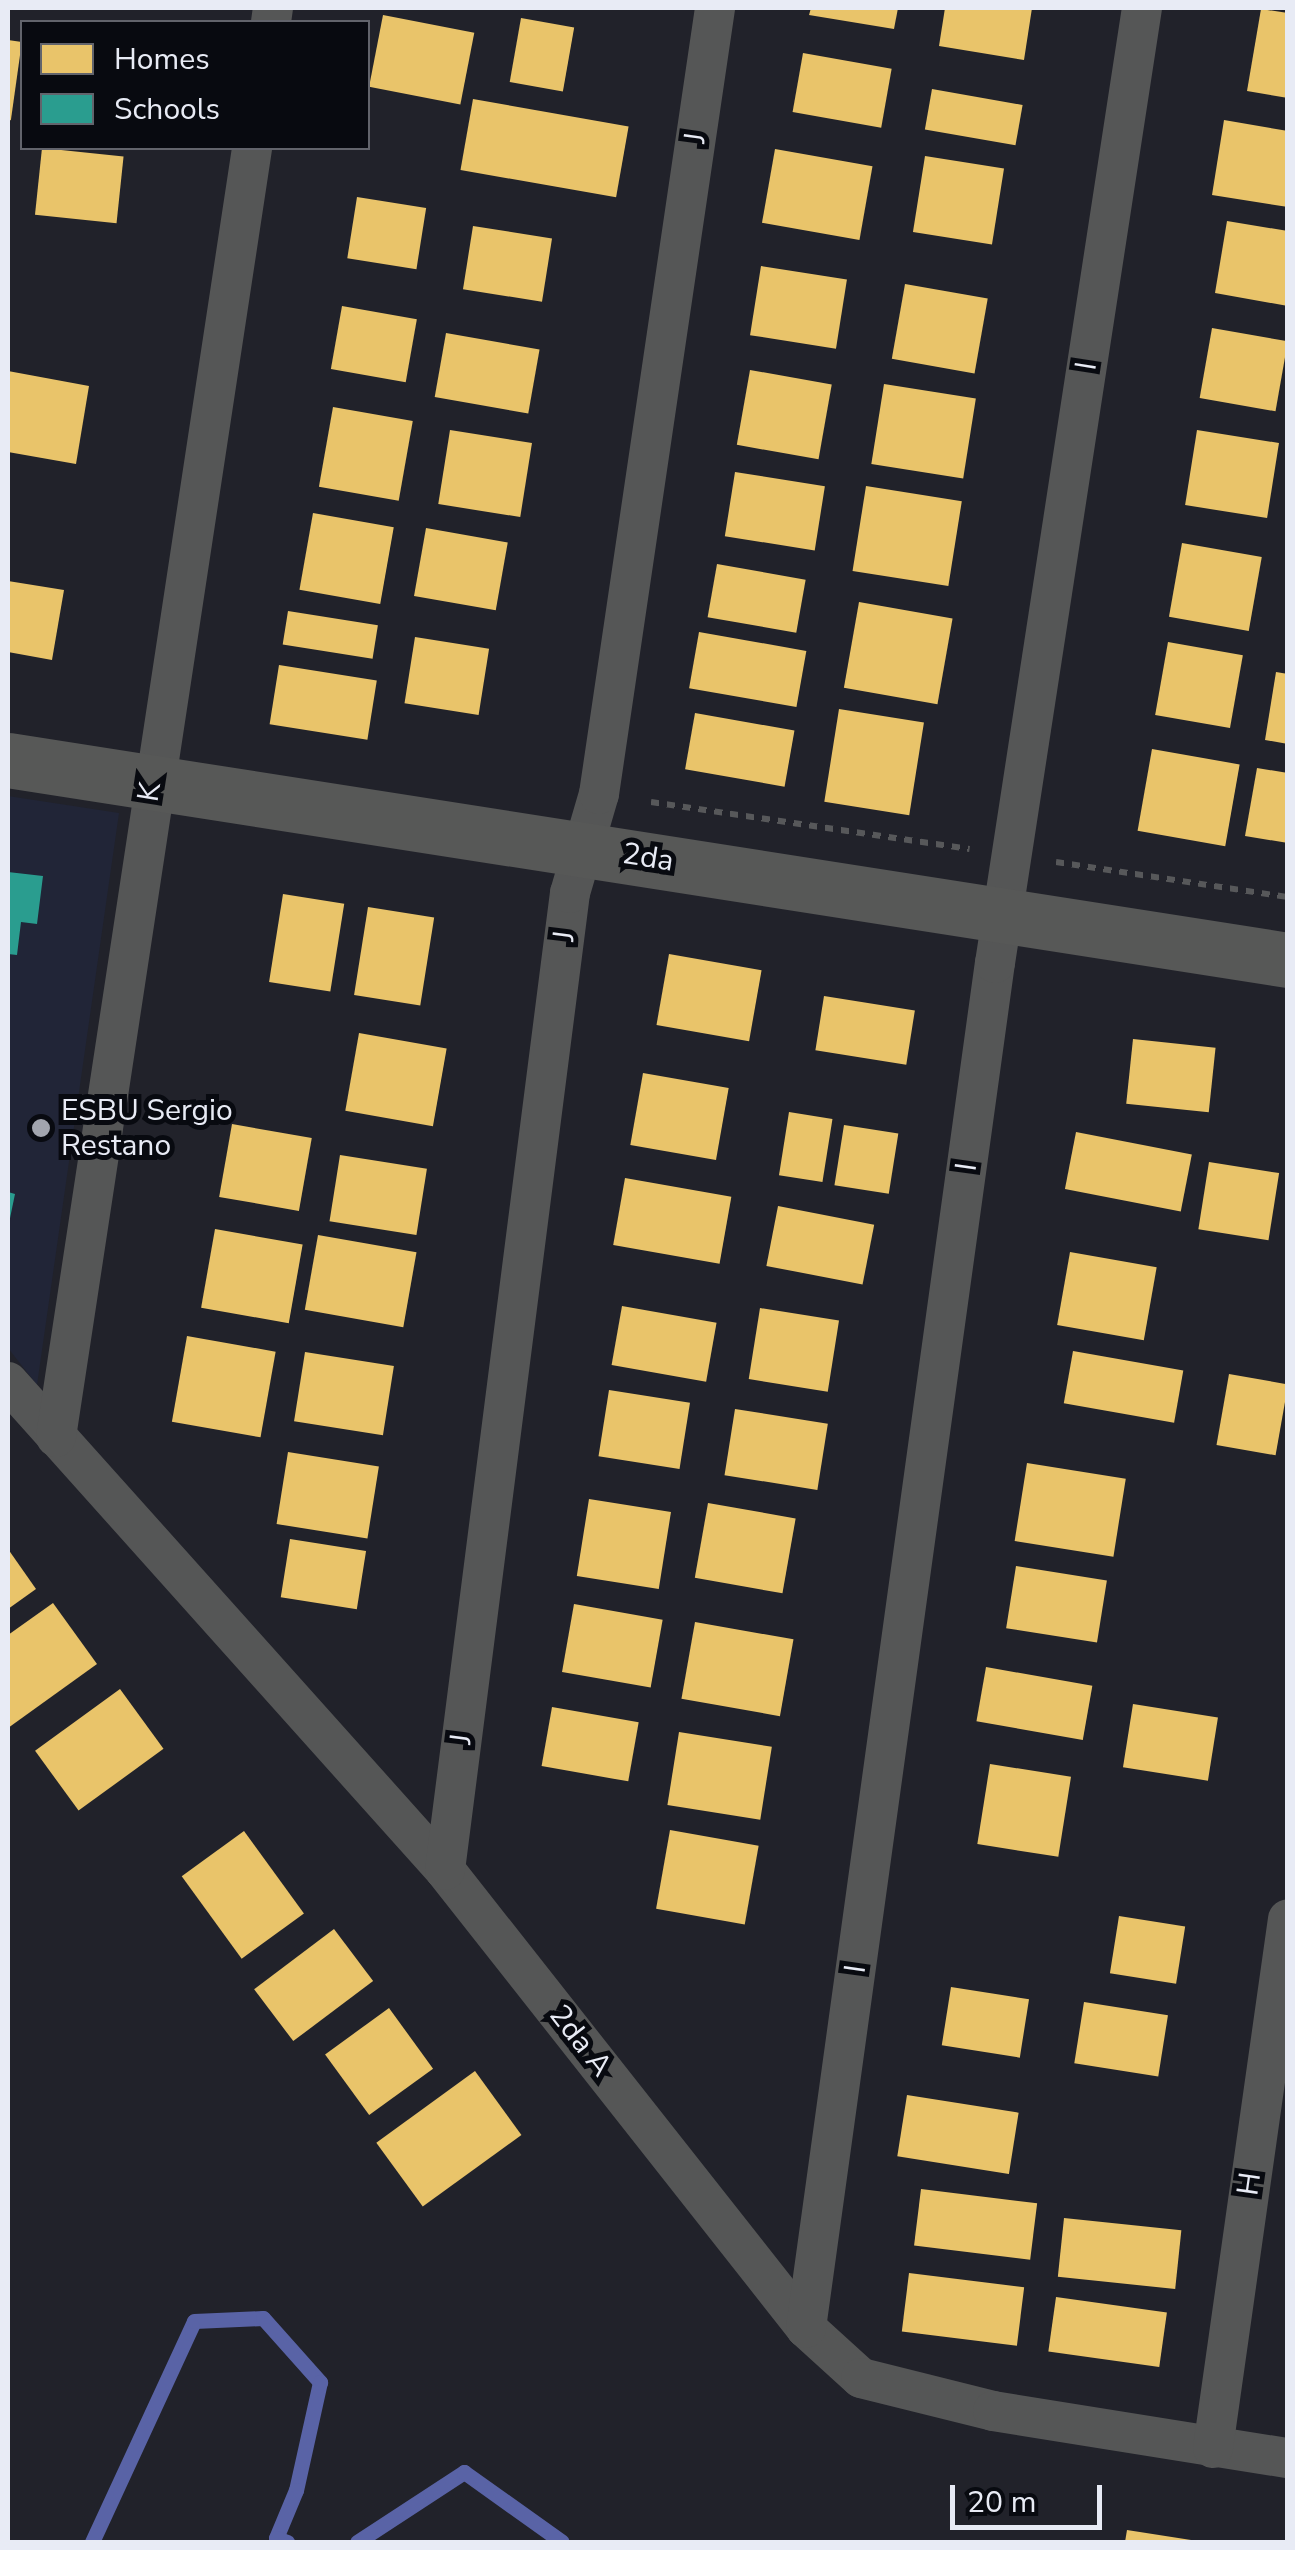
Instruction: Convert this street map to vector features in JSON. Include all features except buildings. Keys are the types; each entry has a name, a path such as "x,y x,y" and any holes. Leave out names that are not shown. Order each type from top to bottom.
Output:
{"street":[{"name":"J","path":"445,1870 578,848 598,794 715,8"},
{"name":"I","path":"806,2328 1003,914 1142,8"},
{"name":"K","path":"56,1437 152,780 252,150"},
{"name":"2da","path":"8,760 1288,960"},
{"name":"2da A","path":"8,1382 445,1870 806,2328 860,2378 993,2411 1288,2458"},
{"name":"H","path":"1213,2448 1280,2019 1288,1920"}],"shaded area":[{"name":"ESBU Sergio Restano","path":"8,796 119,813 37,1385 8,1348"}],"waterway":[{"path":"92,2542 194,2321 263,2318 320,2382 296,2490 276,2538 287,2542"},
{"path":"357,2542 464,2472 562,2542"}],"place":[{"name":"ESBU Sergio Restano","path":"41,1128"}]}
